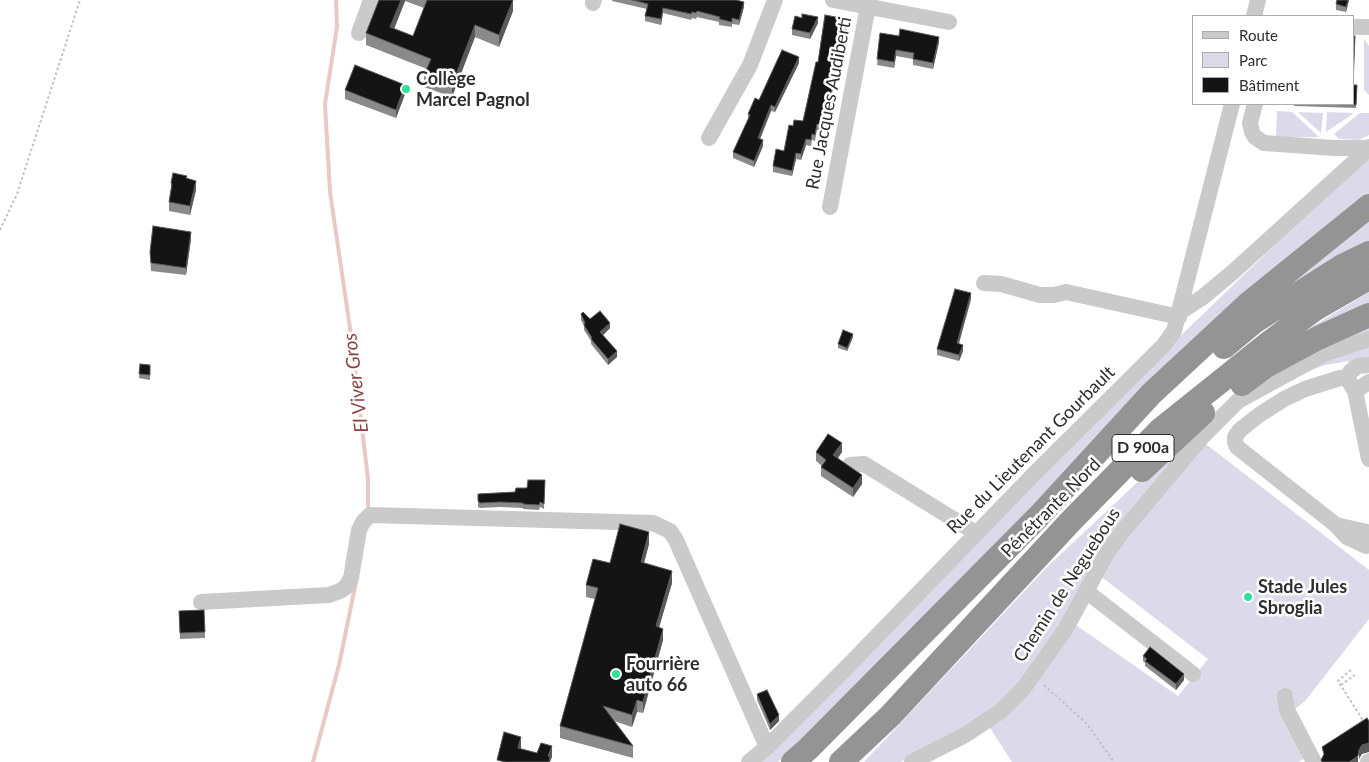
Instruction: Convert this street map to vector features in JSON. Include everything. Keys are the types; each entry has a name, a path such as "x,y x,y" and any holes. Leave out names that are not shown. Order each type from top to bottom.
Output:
{"highway":[{"path":"793,762 1039,516 1158,388 1248,303 1369,206"},
{"name":"Pénétrante Nord","path":"809,762 834,740 1039,516 1141,420 1254,322 1342,266 1369,253"},
{"name":"Pénétrante Nord","path":"841,762 890,716 1070,522 1161,429 1266,345 1315,309 1369,278"},
{"path":"948,654 1092,516 1203,414 1266,366 1318,338 1369,315"},
{"path":"848,762 890,716"}],"street":[{"path":"360,33 371,0"},
{"path":"709,138 750,65 775,0"},
{"path":"833,0 949,22"},
{"path":"1254,15 1258,0"},
{"name":"Rue Jacques Audiberti","path":"830,207 868,6"},
{"path":"1354,26 1369,27"},
{"name":"Rue du Lieutenant Gourbault","path":"749,762 767,747 846,668 976,533 1163,346 1174,331 1180,314 1232,105"},
{"path":"1254,105 1250,123 1255,138 1260,141 1285,145 1368,148"},
{"path":"1334,148 1343,156 1344,170"},
{"path":"984,284 1001,284 1040,295 1054,295 1066,292 1180,314 1204,297 1368,148"},
{"name":"Chemin de Neguebous","path":"912,762 965,735 1001,711 1024,688 1065,630 1107,553 1123,530 1202,437 1238,400 1324,354 1369,339"},
{"path":"1369,365 1358,366 1350,372 1351,385 1369,459"},
{"path":"1368,540 1336,524 1237,447 1235,442 1240,430 1259,415 1305,389 1340,378 1351,385 1369,382"},
{"path":"850,465 864,464 976,533"},
{"path":"201,602 329,595 340,591 346,587 352,578 359,530 366,519 654,523 670,531 676,540 767,747"},
{"path":"1086,591 1194,674"},
{"path":"1285,696 1287,710 1292,722 1314,762"}],"path":[{"path":"0,230 17,194 80,0"},
{"path":"1351,670 1338,680 1366,725"},
{"path":"1341,685 1355,675"},
{"path":"1031,677 1056,694 1087,724 1114,762"}],"green space":[{"path":"1364,39 1369,46 1369,95 1364,90"},
{"path":"1277,111 1292,112 1319,137 1276,137"},
{"path":"1298,112 1323,113 1321,133"},
{"path":"1327,112 1354,113 1326,132"},
{"path":"1360,113 1369,113 1369,135 1359,140 1339,139 1334,134"},
{"path":"1369,159 1369,196 1032,510 802,743 778,762 760,762 1172,344 1281,239"},
{"path":"1369,214 1369,242 1263,307"},
{"path":"1369,292 1369,310 1305,338 1303,332"},
{"path":"1369,323 1369,334 1198,433 1020,685 998,707 962,731 900,762 864,762 1047,567 1191,432 1235,396"},
{"path":"1369,344 1369,361 1349,368 1348,361 1325,365 1306,372 1326,359"},
{"path":"1202,441 1369,570 1369,619 1306,700 1294,710 1305,758 1298,762 1012,762 988,725 1073,623 1178,696 1208,659 1099,575"}],"building":[{"path":"379,0 401,0 390,27 413,36 427,0 513,0 499,35 475,25 452,85 424,75 431,59 366,33"},
{"path":"632,0 736,0 744,2 739,20 732,18 732,22 697,11 691,14 663,8 661,19 645,16 648,4"},
{"path":"1337,0 1348,0 1346,7 1336,4"},
{"path":"802,14 818,17 810,33 792,29 795,16 802,18"},
{"path":"825,15 846,19 845,25 847,26 844,42 840,41 828,110 824,109 821,125 817,124 815,135 812,134 811,140 806,139 801,154 796,153 792,171 773,166 776,149 784,151 789,125 793,126 794,120 803,121 816,62 818,62"},
{"path":"900,29 939,37 933,63 913,59 914,53 896,50 894,62 877,59 880,33 899,36"},
{"path":"782,50 799,57 775,107 771,105 758,138 763,140 754,161 733,152 750,115 748,114 755,98 759,100"},
{"path":"355,65 405,85 396,110 345,90"},
{"path":"1354,85 1357,85 1356,105 1354,105"},
{"path":"173,173 187,176 186,178 196,181 190,206 169,202"},
{"path":"153,226 191,232 186,268 151,263 150,252"},
{"path":"955,289 971,293 957,343 963,345 959,355 937,349"},
{"path":"600,311 610,323 600,332 617,351 608,359 591,339 581,314 583,312 590,319"},
{"path":"843,330 853,334 847,348 838,344"},
{"path":"140,364 150,365 150,375 139,374"},
{"path":"828,434 842,443 833,455 862,475 853,488 821,467 826,460 816,452"},
{"path":"528,480 545,480 544,504 540,502 539,505 500,502 480,503 478,501 478,494 515,492 516,488 527,488"},
{"name":"Fourrière auto 66","path":"620,524 649,532 641,562 672,571 656,626 663,629 643,702 637,700 632,715 603,706 633,746 560,726 598,588 586,585 593,559 610,563"},
{"path":"204,610 205,632 180,633 179,611"},
{"path":"1150,647 1184,674 1176,684 1145,661 1147,659 1143,656"},
{"path":"767,690 779,715 770,724 757,694"},
{"path":"1367,718 1369,721 1369,743 1362,745 1358,756 1349,762 1322,762 1324,754 1322,747"},
{"path":"504,732 521,737 518,748 537,753 541,743 552,746 548,756 550,757 549,762 505,762 497,760"}],"waterway":[{"name":"El Viver Gros","path":"336,0 337,27 325,104 330,192 350,328 368,479 368,511"},
{"name":"El Viver Gros","path":"313,762 339,665 356,582"}],"place":[{"name":"Collège Marcel Pagnol","path":"406,89"},
{"name":"Stade Jules Sbroglia","path":"1248,597"},
{"name":"Fourrière auto 66","path":"616,674"}]}
